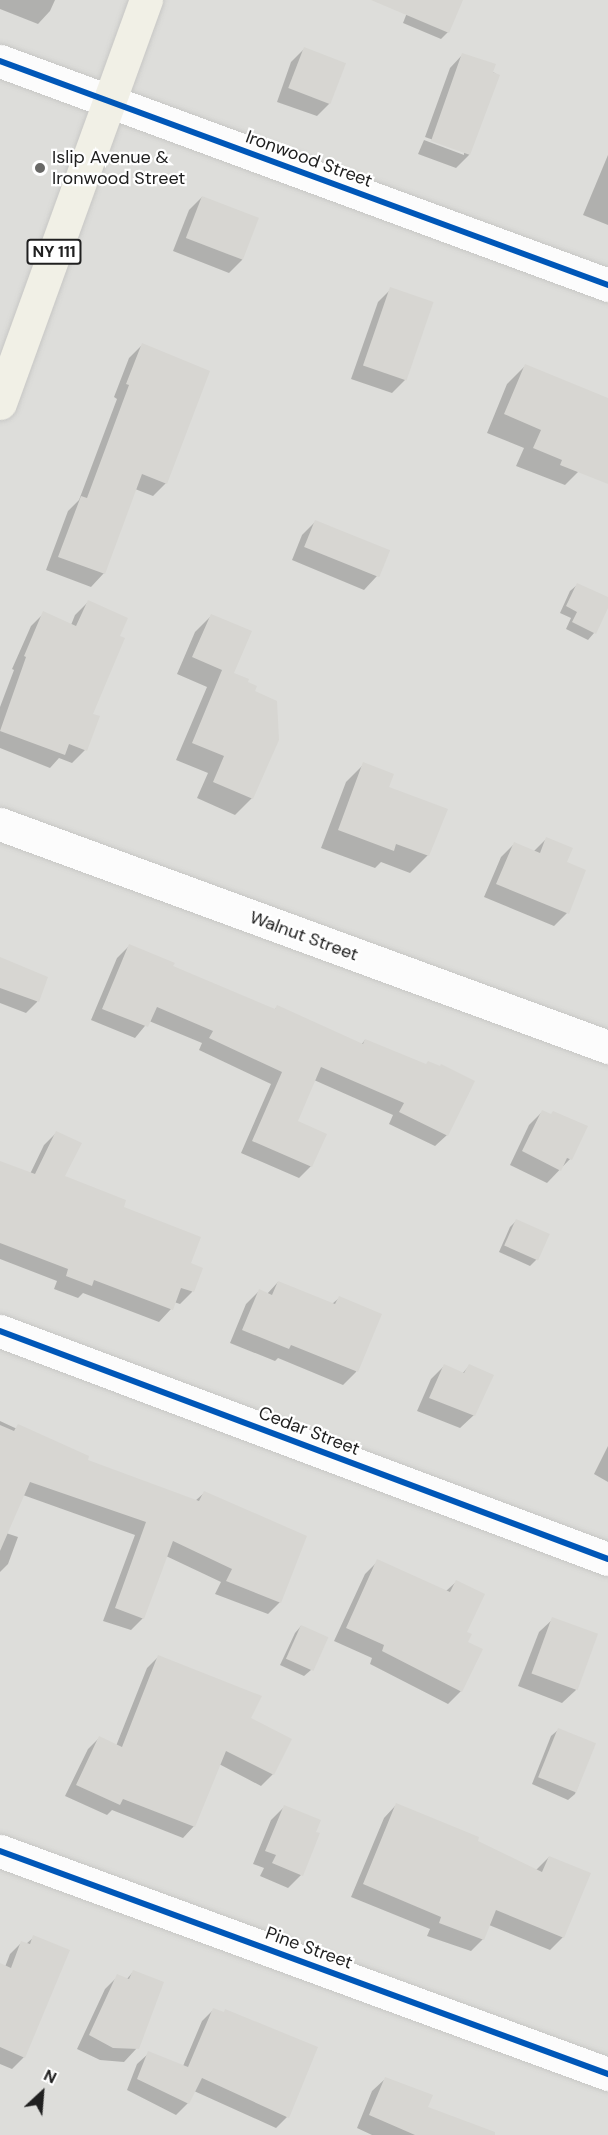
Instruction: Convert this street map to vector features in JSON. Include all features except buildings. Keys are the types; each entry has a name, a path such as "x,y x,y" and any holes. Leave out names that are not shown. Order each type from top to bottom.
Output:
{"main road":[{"name":"NY 111","path":"0,403 146,0"}],"street":[{"name":"Ironwood Street","path":"0,61 608,285"},
{"name":"Walnut Street","path":"0,824 608,1047"},
{"name":"Cedar Street","path":"0,1331 608,1559"},
{"name":"Pine Street","path":"0,1851 608,2074"}],"shaded area":[{"path":"0,0 608,0 608,2135 0,2135"}],"cycle path":[{"path":"0,61 608,285"},
{"path":"0,1331 608,1559"},
{"path":"0,1851 608,2074"}],"place":[{"name":"Islip Avenue & Ironwood Street","path":"40,168"}]}
